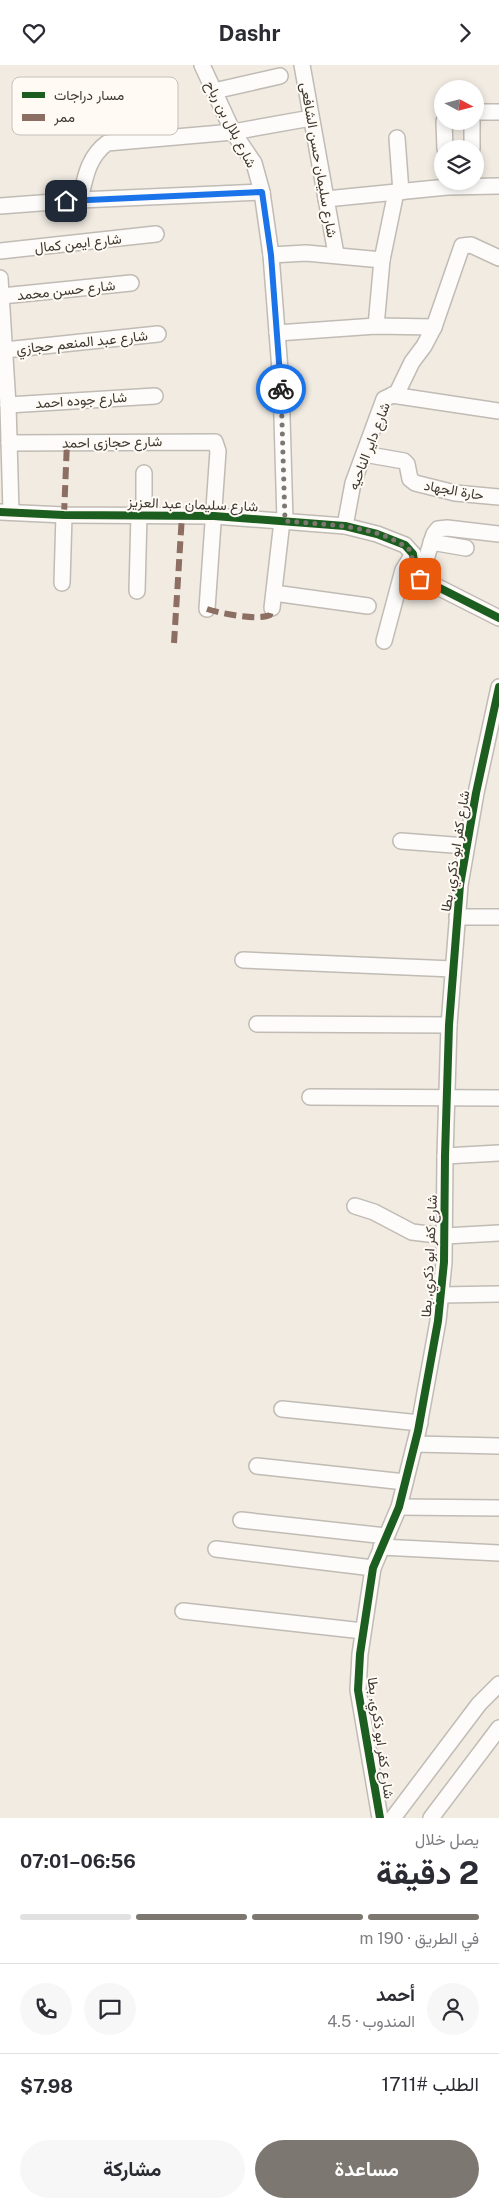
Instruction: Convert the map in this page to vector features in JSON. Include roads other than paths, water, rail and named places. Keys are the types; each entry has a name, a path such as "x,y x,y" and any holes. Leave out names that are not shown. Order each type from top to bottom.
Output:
{"street":[{"name":"شارع بلال بن رباح","path":"202,65 233,133 251,158 262,192 271,255 281,383 283,521 272,608"},
{"name":"شارع سليمان حسن الشافعى","path":"302,65 336,254"},
{"path":"214,91 280,76"},
{"path":"484,112 499,113"},
{"path":"80,200 86,173 91,161 97,151 107,143 233,133 311,118"},
{"path":"376,326 382,260 399,192 397,138"},
{"path":"484,185 499,186"},
{"path":"326,199 399,192 434,186"},
{"path":"0,205 262,192"},
{"name":"شارع ايمن كمال","path":"0,251 156,234"},
{"name":"شارع داير الناحيه","path":"345,526 351,488 384,399 397,393 412,362 424,346 434,327 463,245 471,245 499,258"},
{"path":"271,255 336,254 382,260"},
{"path":"0,278 8,405 5,512"},
{"name":"شارع حسن محمد","path":"2,296 131,283"},
{"path":"277,333 376,326 434,327"},
{"name":"شارع عبد المنعم حجازي","path":"5,349 158,334"},
{"path":"392,395 499,411"},
{"name":"شارع جوده احمد","path":"8,405 155,396"},
{"name":"شارع حجازى احمد","path":"6,440 214,442 218,451 214,515"},
{"name":"حارة الجهاد","path":"364,454 404,461 407,464 410,479 415,483 460,494 499,497"},
{"path":"137,591 144,473"},
{"name":"شارع سليمان عبد العزيز","path":"5,512 64,515 214,515 345,526 377,534 398,542 413,554"},
{"path":"62,583 64,515"},
{"path":"207,609 214,515"},
{"path":"420,579 434,534 442,528 499,535"},
{"path":"431,542 466,548"},
{"path":"413,554 415,569 420,579 499,618"},
{"path":"384,641 403,570 413,554"},
{"path":"274,593 368,606"},
{"name":"شارع كفر ابو ذكري, بطا","path":"380,1818 358,1690 363,1631 373,1568 399,1507 415,1444 438,1321 445,1236 445,1156 449,1025 457,917 466,846 499,687"},
{"path":"401,841 466,846"},
{"path":"457,917 499,917"},
{"path":"243,960 453,969"},
{"path":"257,1024 449,1025"},
{"path":"310,1097 499,1098"},
{"path":"445,1156 499,1153"},
{"path":"355,1206 374,1212 412,1232 445,1236 499,1233"},
{"path":"440,1295 499,1294"},
{"path":"282,1409 420,1423"},
{"path":"415,1444 499,1446"},
{"path":"258,1466 405,1482"},
{"path":"399,1507 499,1509"},
{"path":"241,1520 383,1542 499,1553"},
{"path":"216,1549 373,1568"},
{"path":"183,1611 363,1631"},
{"path":"393,1818 479,1704 499,1684"},
{"path":"431,1818 499,1728"}]}
